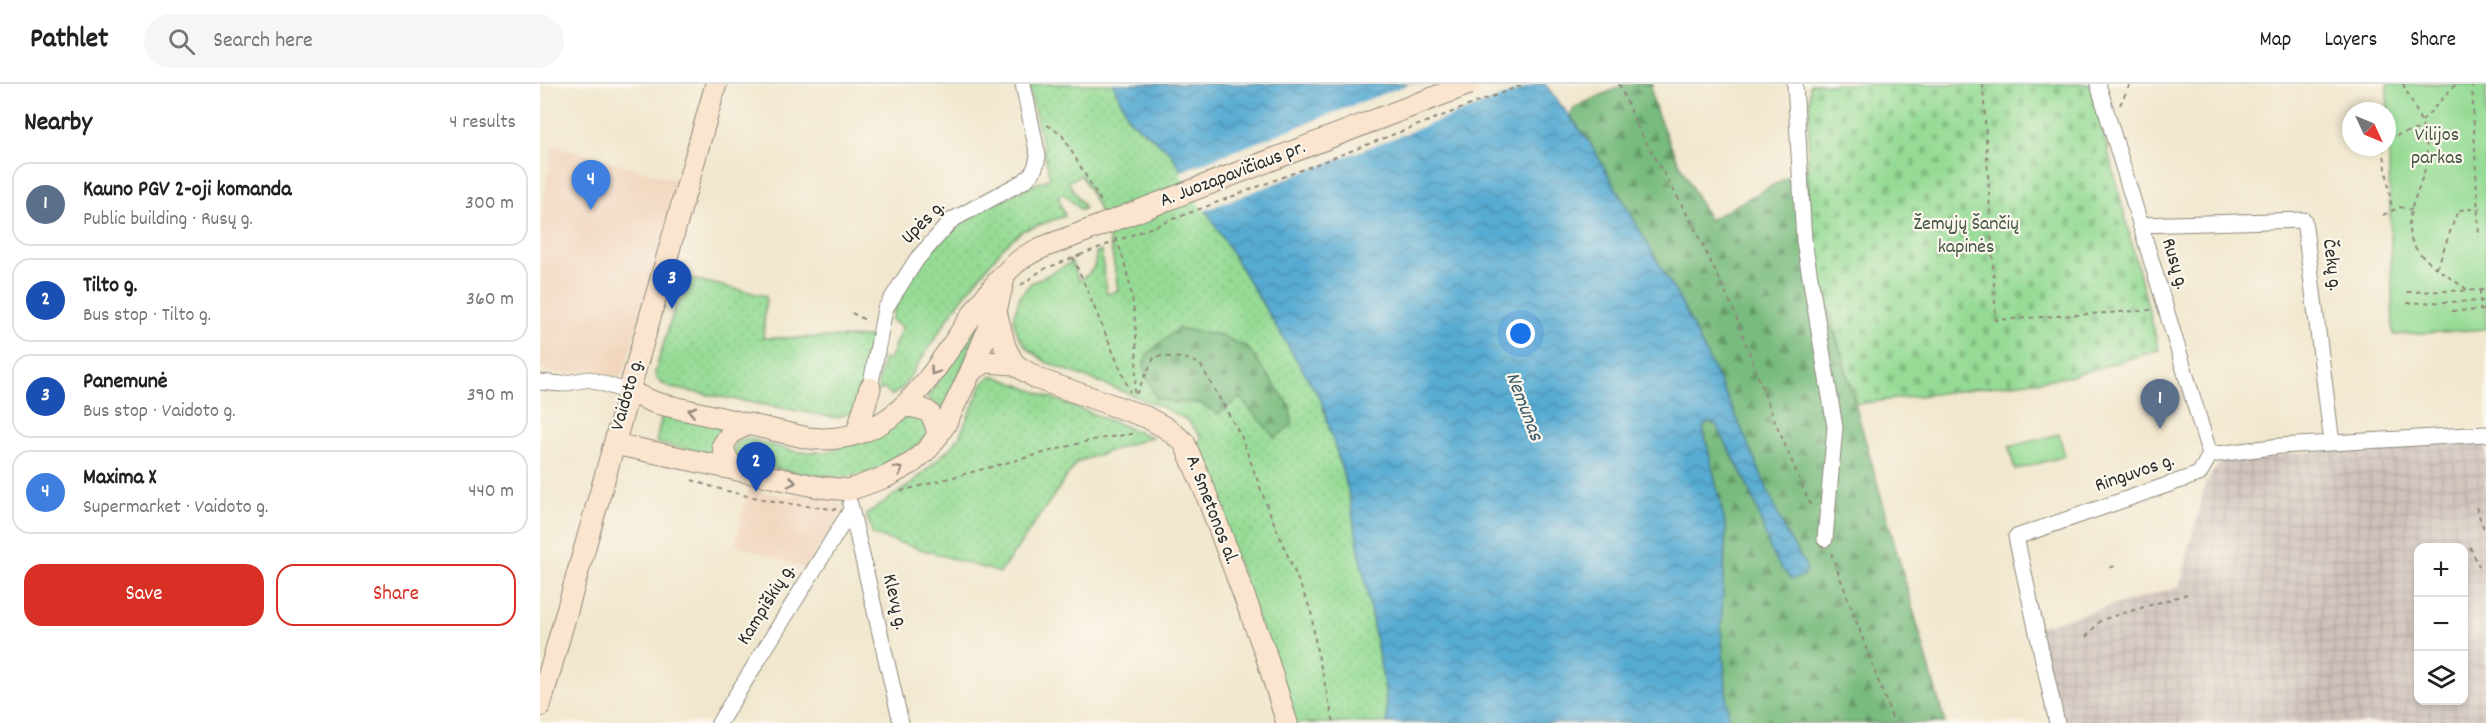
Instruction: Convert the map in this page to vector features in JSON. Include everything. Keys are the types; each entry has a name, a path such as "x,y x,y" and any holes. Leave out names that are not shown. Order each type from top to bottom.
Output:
{"main road":[{"name":"Vaidoto g.","path":"540,706 716,84"},
{"name":"A. Juozapavičiaus pr.","path":"902,409 936,369 963,325 1011,282 1015,264 1033,251 1077,245 1469,84"},
{"path":"614,444 819,488 850,500 912,463 929,448 938,436 950,416 1011,282"},
{"path":"996,311 1005,347 1014,364"},
{"name":"A. Smetonos al.","path":"971,371 986,362 1014,364 1038,379 1146,417 1166,428 1184,442 1205,491 1265,652 1287,723"},
{"path":"870,388 880,403 902,409 920,407 927,411 935,420 938,436"},
{"path":"858,433 870,388"},
{"path":"628,392 656,404 821,440 858,433 902,409"},
{"path":"735,469 726,458 723,445 732,432 749,424"}],"street":[{"name":"Upės g.","path":"870,388 885,309 917,259 952,220 1033,174 1038,156 1023,84"},
{"path":"1795,84 1804,241 1835,427 1825,539"},
{"name":"Rusų g.","path":"2098,84 2210,455"},
{"name":"Čekų g.","path":"2140,225 2304,220 2332,443"},
{"path":"540,382 561,384 589,379 628,392"},
{"path":"2210,455 2280,446 2486,434"},
{"name":"Ringuvos g.","path":"2057,723 2016,537 2199,474 2210,455"},
{"name":"Kampiškių g.","path":"719,723 850,500"},
{"name":"Klevų g.","path":"850,500 901,723"}],"path":[{"path":"1133,400 1073,257 1077,245 1525,84"},
{"path":"1619,84 1638,128 1691,221 1732,306 1772,414 1825,539 1894,723"},
{"path":"1983,84 1996,320 2166,309"},
{"path":"2403,84 2422,121 2426,161 2407,226 2415,247 2437,268 2469,291"},
{"path":"2422,121 2456,84"},
{"path":"2472,84 2479,237"},
{"path":"1029,113 1062,135 1101,199 1105,210"},
{"path":"2396,136 2423,128"},
{"path":"2384,156 2392,211"},
{"path":"2383,215 2400,207 2412,210"},
{"path":"2437,268 2458,210 2486,208"},
{"path":"1114,232 1122,254 1133,305 1138,352 1133,400"},
{"path":"1011,282 1073,257"},
{"path":"2480,290 2480,310"},
{"path":"2407,292 2486,290"},
{"path":"2407,303 2486,301"},
{"path":"2452,310 2486,310"},
{"path":"852,313 867,321"},
{"path":"1133,400 1155,356 1184,358 1200,364 1241,436 1267,506 1311,611 1316,646 1334,723"},
{"path":"901,490 1092,440 1166,428"},
{"path":"687,478 706,485 822,508 850,500"},
{"path":"2476,507 2486,535"},
{"path":"2470,548 2479,566"},
{"path":"2110,567 2119,566"},
{"path":"2086,637 2101,620 2187,594"}],"shaded area":[{"path":"553,145 679,181 623,375 617,377 588,371 558,374 540,369 540,225"},
{"path":"2486,435 2486,723 2051,723 2029,629 2179,587 2206,482 2221,461"},
{"path":"748,489 781,496 807,495 836,498 839,502 843,510 806,569 735,544"}],"green space":[{"path":"1028,84 1113,84 1129,119 1171,153 1321,400 1348,490 1386,695 1387,723 1294,723 1196,444 1202,438 1187,420 1158,405 1046,362 1027,348 1018,335 1013,319 1020,296 1031,283 1072,262 1079,281 1092,269 1096,252 1101,251 1107,294 1118,291 1107,231 1081,175 1068,182 1085,208 1081,210 1064,194 1058,196 1065,216 1022,231 1003,247 954,309 902,389 892,395 884,389 879,391 878,383 883,359 889,360 902,327 891,320 895,307 906,286 927,256 942,240 973,215 1050,178"},
{"path":"1626,84 1652,84 1656,111 1709,220 1808,166 1812,251 1945,723 1729,723 1721,629 1726,528 1703,427 1709,421 1717,426 1751,493 1771,550 1807,568 1786,533 1736,416 1682,304 1590,143 1570,115 1575,107"},
{"name":"Žemųjų Šančių kapinės","path":"1810,84 2091,84 2159,350 2067,377 1856,404 1812,251 1808,166"},
{"name":"Vilijos parkas","path":"2387,84 2486,84 2486,329 2393,335 2389,156 2396,156 2396,102 2387,102"},
{"path":"684,277 766,296 763,338 872,337 857,404 852,412 837,418 671,388 660,382 655,372"},
{"path":"984,315 950,396 941,410 927,397"},
{"path":"1177,329 1218,334 1248,348 1290,406 1292,425 1275,438 1240,398 1218,414 1200,403 1171,402 1156,398 1144,365 1146,358 1149,352"},
{"path":"990,377 998,377 1152,437 1077,462 1000,573 873,535 866,514 911,484 950,448 959,437 983,383"},
{"path":"662,414 722,426 715,440 716,455 656,443"},
{"path":"910,415 924,419 928,429 926,436 904,455 883,467 862,474 840,477 818,476 743,462 733,453 736,443 746,438 797,452 827,452"},
{"path":"2059,434 2065,456 2015,470 2009,447"}],"water":[{"name":"Nemunas","path":"1113,84 1545,84 1590,143 1682,304 1736,416 1786,533 1807,568 1803,576 1792,579 1776,561 1743,476 1717,426 1709,422 1703,427 1726,528 1721,629 1729,723 1387,723 1386,695 1348,490 1321,400 1171,153 1129,119"}],"pier":[{"path":"1409,84 1535,84 1203,211 1179,172"}],"place":[{"name":"Maxima X","path":"591,210"},
{"name":"Panemunė","path":"672,309"},
{"name":"Kauno PGV 2-oji komanda","path":"2160,429"},
{"name":"Tilto g.","path":"756,492"}]}
